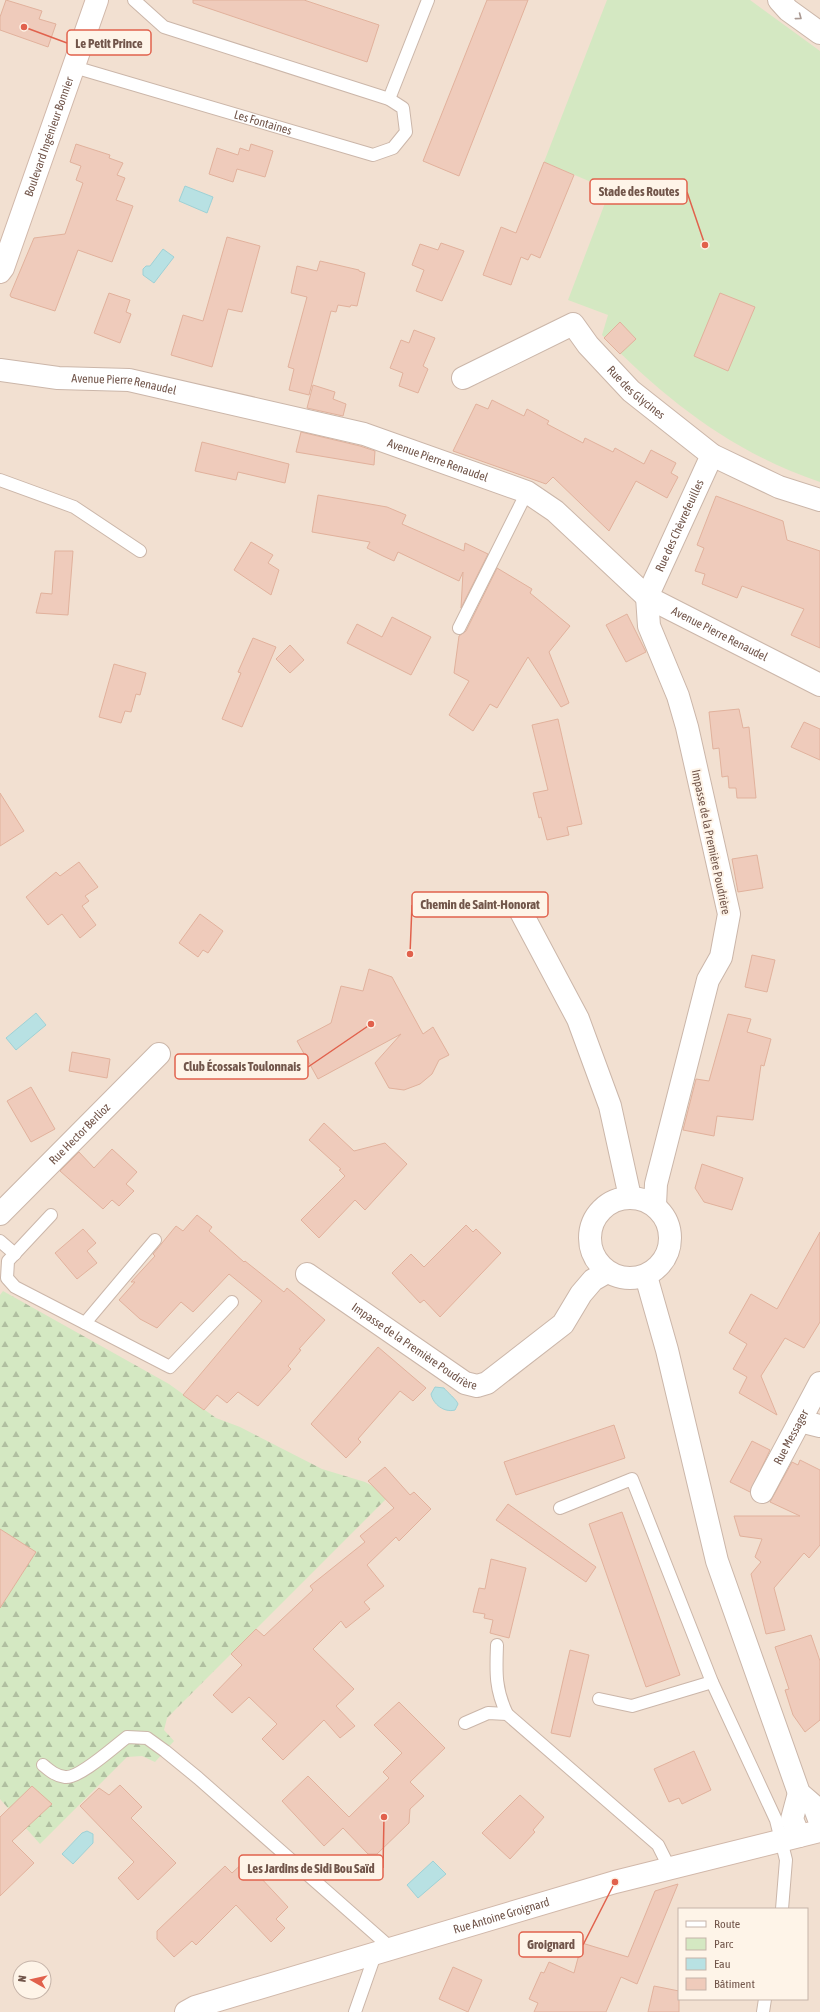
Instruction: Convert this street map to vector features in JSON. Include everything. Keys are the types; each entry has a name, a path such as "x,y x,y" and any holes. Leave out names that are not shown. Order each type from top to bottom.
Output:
{"street":[{"name":"Boulevard Ingénieur Bonnier","path":"0,272 3,268 97,0"},
{"path":"779,0 788,10 820,33"},
{"name":"Rue des Glycines","path":"463,378 573,324 588,345 631,391 712,455 779,487 820,500"},
{"name":"Avenue Pierre Renaudel","path":"0,370 58,378 129,380 357,432 527,492 555,511 646,597 820,685"},
{"name":"Rue des Chèvrefeuilles","path":"646,597 712,455"},
{"name":"Impasse de la Première Poudrière","path":"646,597 649,626 678,696 687,727 729,914 721,957 708,980 656,1184 655,1205"},
{"path":"522,912 578,1018 610,1106 630,1197"},
{"name":"Rue Hector Berlioz","path":"0,1214 159,1054"},
{"path":"630,1197 642,1198 655,1205 664,1216 670,1228 670,1244 666,1257 658,1268 646,1276 627,1279 607,1272 594,1256 589,1239 591,1224 598,1212 609,1203 630,1197"},
{"name":"Impasse de la Première Poudrière","path":"307,1274 465,1383 477,1386 487,1383 563,1324 581,1294 593,1280 607,1272"},
{"path":"646,1276 667,1350 717,1561 799,1793 814,1806 820,1822"},
{"name":"Rue Messager","path":"762,1492 810,1424 820,1383"},
{"path":"799,1793 792,1819 800,1836"},
{"name":"Rue Antoine Groignard","path":"186,2012 195,2007 383,1950 669,1867 800,1836"}],"lane":[{"name":"Les Fontaines","path":"74,67 373,155 393,148 406,132 403,108 389,99 164,28 134,0"},
{"path":"389,99 428,0"},
{"path":"0,480 74,507 140,551"},
{"path":"459,628 527,492"},
{"path":"51,1215 8,1261 7,1278 15,1287 170,1367 232,1302"},
{"path":"85,1323 155,1240"},
{"path":"0,1241 15,1254"},
{"path":"560,1508 632,1479 712,1682 776,1820 800,1836 786,1860 782,1908"},
{"path":"497,1645 496,1680 500,1700 507,1714 658,1845 669,1867"},
{"path":"599,1699 632,1706 712,1682"},
{"path":"465,1723 488,1713 507,1714"},
{"path":"43,1765 53,1773 66,1777 82,1772 127,1737 147,1738 198,1778 383,1950 355,2012"},
{"path":"763,2012 765,2000"}],"shaded area":[{"path":"0,0 820,0 820,2012 0,2012"}],"green space":[{"path":"607,0 750,0 820,51 820,482 788,470 758,456 729,440 702,422 651,382 602,335 608,315 568,300 610,190 544,162"},
{"path":"3,1291 169,1384 216,1418 240,1427 322,1469 365,1482 390,1495 167,1718 164,1730 174,1741 155,1762 142,1756 127,1757 40,1844 0,1799 0,1295"}],"water":[{"path":"185,186 213,197 207,213 179,201"},
{"path":"163,249 174,257 154,283 143,275 143,269 146,266 150,266"},
{"path":"36,1013 46,1025 16,1050 6,1038"},
{"path":"435,1387 444,1388 456,1400 458,1404 455,1410 451,1411 443,1409 434,1401 431,1394"},
{"path":"87,1831 93,1834 93,1843 73,1864 62,1854 82,1833"},
{"path":"433,1861 446,1874 418,1898 407,1885"}],"building":[{"path":"6,0 42,11 39,19 56,24 48,47 0,30 0,17"},
{"path":"193,0 304,0 379,25 367,62 193,3"},
{"path":"487,0 528,0 459,176 423,161"},
{"path":"76,144 110,155 109,158 123,163 117,175 125,178 116,200 133,206 112,262 78,250 55,311 11,297 10,295 34,238 65,234 83,183 76,180 81,166 70,162"},
{"path":"251,144 273,151 265,177 237,169 233,182 209,174 217,148 238,155 240,148 249,151"},
{"path":"544,162 574,175 540,258 531,254 528,260 521,257 511,285 483,275 501,227 516,233"},
{"path":"227,237 260,246 242,312 228,309 212,367 171,355 183,315 203,321"},
{"path":"441,243 464,251 442,301 416,291 424,270 412,265 420,244 438,250"},
{"path":"320,261 359,270 365,273 357,306 351,305 350,307 338,305 336,312 331,311 309,395 289,390 294,369 288,367 307,297 291,293 297,266 317,271"},
{"path":"109,293 130,300 126,312 131,314 120,343 94,333"},
{"path":"720,293 755,307 728,371 694,356"},
{"path":"620,322 636,339 620,354 604,338"},
{"path":"414,330 435,338 423,366 428,369 418,393 399,386 403,373 390,368 401,340 409,343"},
{"path":"313,385 335,392 333,399 346,404 343,416 307,408"},
{"path":"492,400 524,416 527,409 549,421 547,424 583,443 585,438 613,452 615,448 644,464 651,450 676,463 671,473 678,477 667,498 636,481 609,531 553,477 546,484 453,451 476,404 488,409"},
{"path":"301,432 375,451 374,465 296,452"},
{"path":"202,442 289,464 285,483 238,472 236,480 195,471"},
{"path":"318,495 387,507 406,515 402,524 464,551 465,543 488,554 461,608 463,572 459,581 398,552 394,561 367,548 370,542 312,532"},
{"path":"716,496 783,521 787,540 820,551 820,648 791,635 804,609 742,586 737,598 702,584 705,574 695,571 704,548 697,545"},
{"path":"251,542 273,555 268,563 279,570 271,595 234,570"},
{"path":"55,551 73,551 68,615 36,613 41,593 52,594"},
{"path":"497,568 532,589 530,593 570,626 549,652 569,703 561,707 528,657 497,708 490,704 473,731 449,715 469,681 454,673 459,636 466,631"},
{"path":"627,614 646,652 626,662 606,625"},
{"path":"392,617 431,637 411,675 347,643 357,624 382,637"},
{"path":"253,638 276,647 242,727 222,719 241,673 238,672"},
{"path":"290,645 304,660 290,673 276,659"},
{"path":"114,664 146,673 140,695 136,694 131,712 125,711 121,723 99,717"},
{"path":"739,709 743,728 749,727 756,798 737,798 736,788 729,788 728,776 722,777 719,748 713,749 709,712"},
{"path":"558,719 582,824 567,827 569,835 547,840 541,817 539,818 533,793 548,790 532,725"},
{"path":"804,722 820,729 820,760 791,747"},
{"path":"0,793 24,831 0,846"},
{"path":"757,855 763,888 738,892 732,859"},
{"path":"79,862 98,887 85,896 89,901 82,906 96,925 80,938 62,914 48,925 26,897 56,872 60,876"},
{"path":"200,914 223,931 208,953 203,950 198,957 179,943"},
{"path":"752,955 775,960 767,992 745,987"},
{"path":"369,969 392,977 423,1034 433,1027 449,1055 439,1060 432,1074 420,1084 404,1090 389,1088 375,1063 401,1034 318,1079 297,1041 331,1023 341,986 363,991"},
{"path":"728,1014 751,1019 747,1032 771,1039 764,1066 761,1065 753,1120 717,1116 714,1136 683,1130 696,1079 709,1081"},
{"path":"72,1052 110,1059 107,1078 69,1071"},
{"path":"31,1087 55,1129 31,1142 7,1101"},
{"path":"324,1123 354,1151 385,1143 407,1164 365,1210 355,1200 319,1238 301,1220 345,1176 339,1170 341,1169 309,1140"},
{"path":"112,1149 137,1172 126,1184 134,1191 119,1206 112,1200 103,1209 60,1171 79,1152 94,1168"},
{"path":"702,1164 743,1178 732,1210 704,1202 695,1188"},
{"path":"197,1215 212,1227 209,1231 244,1262 245,1261 284,1292 287,1288 325,1320 299,1349 301,1350 288,1366 291,1369 258,1406 238,1392 227,1403 217,1395 204,1410 183,1395 262,1301 229,1274 193,1312 181,1302 157,1328 140,1319 119,1300 135,1282 131,1282 155,1256 153,1254 176,1226 183,1231"},
{"path":"466,1225 473,1232 476,1229 501,1253 440,1317 424,1300 420,1303 392,1273 411,1254 424,1267"},
{"path":"83,1229 96,1243 87,1251 97,1263 77,1279 55,1253"},
{"path":"820,1232 820,1322 804,1348 785,1338 761,1376 777,1415 739,1393 747,1377 733,1369 747,1344 729,1333 751,1294 777,1309"},
{"path":"378,1347 426,1388 413,1401 400,1391 358,1439 361,1442 346,1458 311,1424"},
{"path":"614,1425 625,1458 516,1495 504,1462"},
{"path":"752,1441 770,1450 750,1492 730,1482"},
{"path":"800,1460 820,1470 820,1545 809,1558 804,1553 774,1588 785,1630 766,1634 751,1574 761,1562 755,1557 762,1539 740,1536 734,1516 800,1516 770,1502 792,1462 798,1465"},
{"path":"385,1467 410,1495 414,1492 431,1509 399,1541 396,1537 367,1565 384,1586 364,1602 370,1609 346,1628 341,1621 313,1649 354,1689 336,1706 355,1726 340,1738 324,1720 283,1760 262,1739 277,1724 249,1697 232,1713 213,1695 242,1665 231,1654 256,1629 264,1636 313,1590 310,1586 365,1542 360,1536 394,1508 368,1481"},
{"path":"508,1504 596,1567 586,1582 496,1520"},
{"path":"622,1512 680,1675 646,1687 589,1524"},
{"path":"0,1529 36,1552 0,1608"},
{"path":"491,1559 526,1568 509,1638 490,1633 493,1620 484,1618 485,1614 473,1612 479,1588 485,1589"},
{"path":"811,1635 820,1661 820,1720 805,1732 793,1715 785,1690 789,1689 775,1647"},
{"path":"570,1650 589,1655 570,1737 551,1733"},
{"path":"399,1702 445,1748 410,1782 424,1796 410,1809 409,1823 377,1854 368,1854 343,1828 324,1846 282,1801 308,1776 349,1817 389,1778 383,1772 402,1753 374,1725"},
{"path":"694,1751 711,1790 682,1804 679,1798 669,1802 654,1769"},
{"path":"120,1785 142,1807 131,1818 176,1863 138,1900 118,1878 134,1862 80,1806 99,1788 109,1795"},
{"path":"32,1786 52,1804 12,1841 34,1863 0,1896 0,1817"},
{"path":"520,1795 544,1817 533,1830 535,1832 510,1859 482,1833"},
{"path":"245,1861 288,1907 276,1919 285,1928 271,1942 236,1905 196,1945 192,1941 174,1957 157,1939 157,1931 225,1866 232,1873"},
{"path":"678,1884 637,1984 621,1977 606,2012 534,2012 538,2003 529,1999 541,1972 544,1973 549,1962 574,1973 582,1943 628,1957 655,1891"},
{"path":"453,1967 482,1980 468,2012 439,1999"},
{"path":"654,1986 678,1991 679,2012 648,2012"}],"place":[{"name":"Le Petit Prince","path":"24,27"},
{"name":"Stade des Routes","path":"705,245"},
{"name":"Chemin de Saint-Honorat","path":"410,954"},
{"name":"Club Écossais Toulonnais","path":"371,1024"},
{"name":"Les Jardins de Sidi Bou Saïd","path":"384,1817"},
{"name":"Groignard","path":"615,1882"}]}
